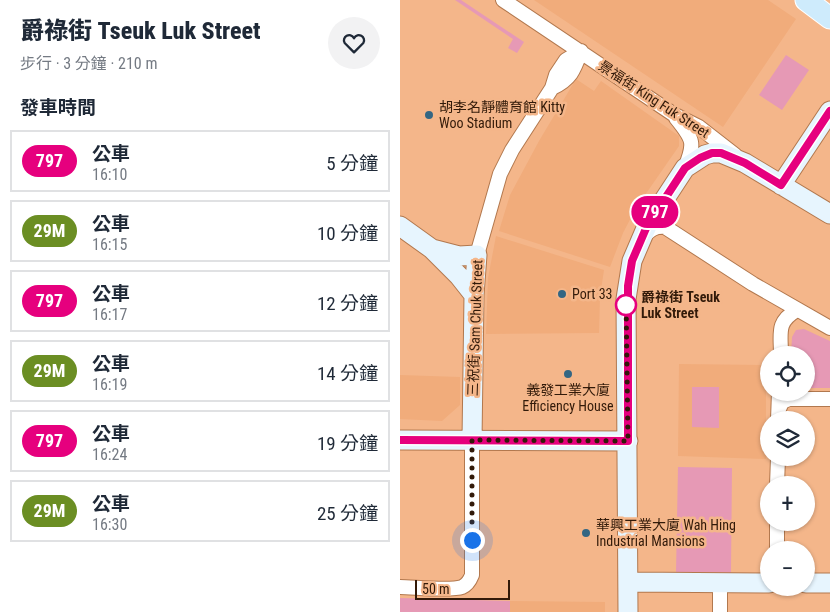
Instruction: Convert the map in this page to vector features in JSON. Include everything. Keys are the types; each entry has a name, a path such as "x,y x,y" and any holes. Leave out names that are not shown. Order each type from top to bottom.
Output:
{"street":[{"name":"景福街 King Fuk Street","path":"503,0 672,114 699,127 745,163 830,214"},
{"name":"三祝街 Sam Chuk Street","path":"400,587 457,588 466,584 472,575 474,295 477,255 500,174 512,150 552,88 556,75 566,60 581,51"},
{"path":"781,185 830,111"},
{"path":"628,612 626,299 632,261 640,241 656,211 685,168 691,152 691,140 683,126 672,114"},
{"path":"685,168 712,153 721,153 745,163"},
{"path":"400,226 432,249 459,276 474,295"},
{"path":"640,241 658,226 665,227 753,284 830,328"},
{"path":"432,249 458,256 477,255"},
{"path":"781,346 782,326 785,318 797,310"},
{"path":"779,411 782,402 789,399 830,399"},
{"path":"400,440 628,441"},
{"path":"628,582 760,582"},
{"path":"720,583 720,612"},
{"path":"815,583 830,583"}],"shaded area":[{"path":"455,0 461,0 524,42 517,53 508,48 513,39"},
{"path":"534,0 768,0 796,19 723,127"},
{"path":"786,55 809,70 782,110 759,95"},
{"path":"576,79 594,91 601,81 679,136 679,146 636,208 623,233 610,267 499,231 510,195"},
{"name":"Port 33","path":"496,236 604,270 600,297 599,333 486,334 488,278"},
{"path":"804,329 830,341 830,388 815,388 815,346 792,346 792,337 796,330"},
{"path":"679,364 760,365 760,401 766,401 766,411 760,411 760,459 678,456"},
{"path":"400,375 460,377 460,405 442,421 400,419"},
{"path":"692,387 719,387 719,428 692,427"},
{"path":"678,467 732,468 731,573 676,572"},
{"path":"400,598 510,601 510,612 400,612"},
{"path":"510,601 605,602 605,612 510,612"}],"bus line":[{"name":"797","path":"400,440 628,441 626,299 632,261 647,226 656,211 685,168 712,153 721,153 745,163 781,185 830,111"}],"place":[{"name":"胡李名靜體育館 Kitty Woo Stadium","path":"429,115"},
{"name":"Port 33","path":"562,294"},
{"name":"爵祿街 Tseuk Luk Street","path":"626,305"},
{"name":"義發工業大廈 Efficiency House","path":"568,374"},
{"name":"華興工業大廈 Wah Hing Industrial Mansions","path":"586,533"}],"route":[{"path":"472,540 472,440 628,441 626,299 626,305"}]}
